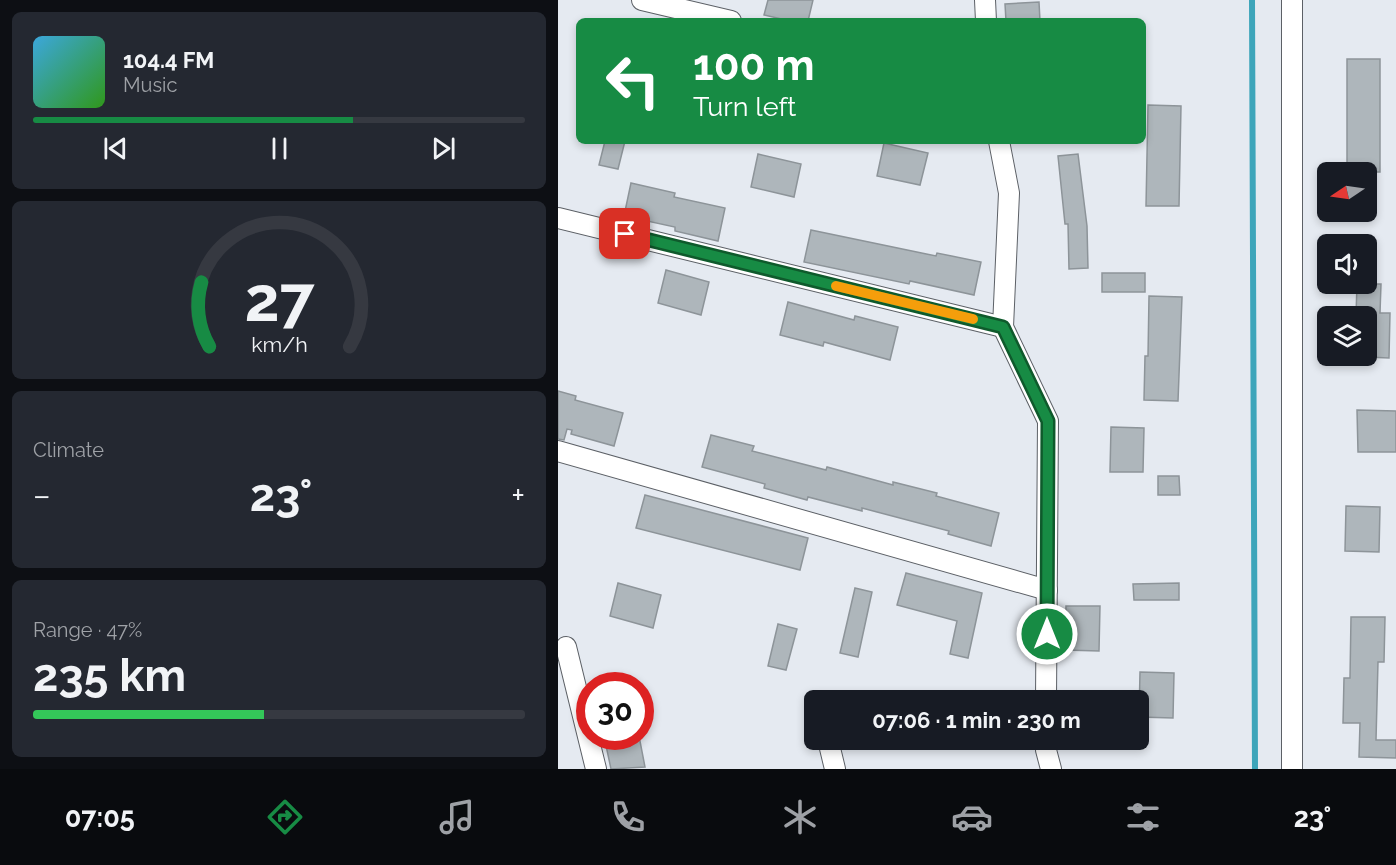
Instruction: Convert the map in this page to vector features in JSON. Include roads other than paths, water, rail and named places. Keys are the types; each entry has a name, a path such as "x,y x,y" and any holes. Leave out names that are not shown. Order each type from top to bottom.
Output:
{"street":[{"path":"642,0 718,18"},
{"path":"985,0 986,18"},
{"path":"1292,769 1293,0"},
{"path":"1000,144 1009,194 1003,327 1048,421 1046,690"},
{"path":"558,218 1003,327"},
{"path":"558,451 1047,590"},
{"path":"566,647 596,769"},
{"path":"830,750 835,769"},
{"path":"1046,750 1051,769"}],"waterway":[{"path":"1252,0 1255,769"}]}
